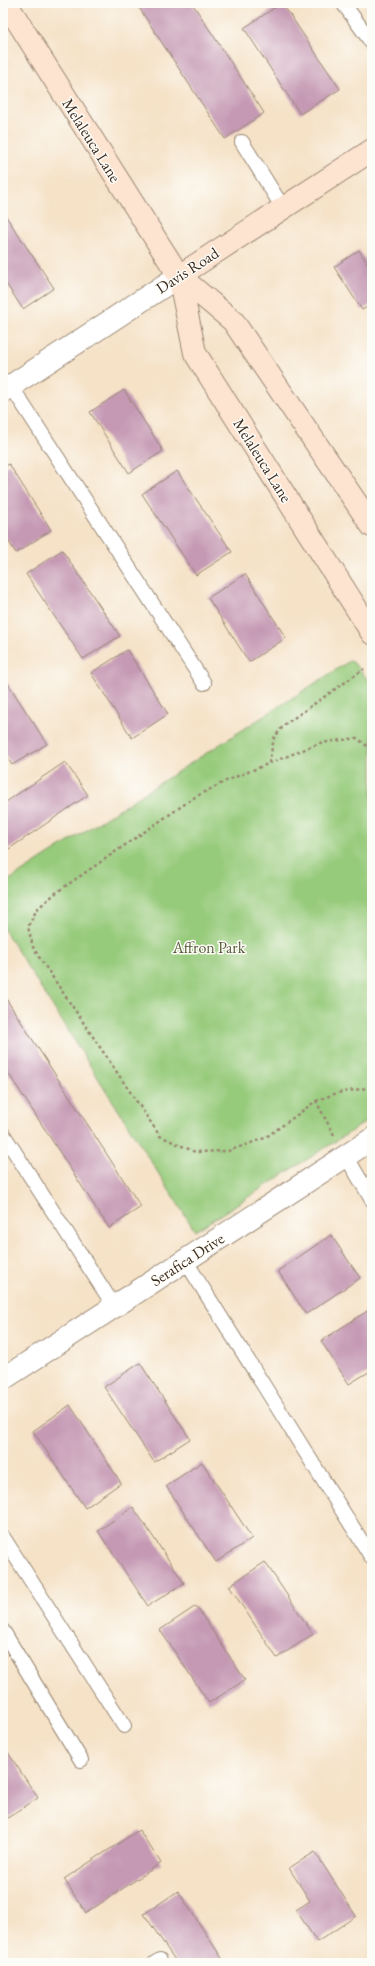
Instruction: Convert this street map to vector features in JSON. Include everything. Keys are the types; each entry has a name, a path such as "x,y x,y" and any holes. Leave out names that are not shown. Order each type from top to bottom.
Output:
{"street":[{"name":"Melaleuca Lane","path":"6,3 179,276 233,321 372,526"},
{"name":"Davis Road","path":"7,389 372,150"},
{"name":"Melaleuca Lane","path":"179,276 195,353 372,633"},
{"name":"Serafica Drive","path":"3,1379 372,1139"}],"lane":[{"path":"343,3 372,43"},
{"path":"242,142 283,208"},
{"path":"7,389 204,683"},
{"path":"3,1134 114,1306"},
{"path":"346,1156 372,1200"},
{"path":"185,1260 372,1558"},
{"path":"3,1537 124,1726"},
{"path":"3,1631 81,1760"}],"path":[{"path":"269,764 274,738 284,725 364,669"},
{"path":"372,750 358,738 320,743 228,780 195,796 56,892 37,909 28,927 33,947 40,960 160,1136 195,1152 228,1151 265,1138 316,1101 336,1093 372,1087"},
{"path":"316,1101 346,1156"}],"green space":[{"name":"Affron Park","path":"351,660 372,684 372,1118 195,1231 3,928 3,884"}],"building":[{"path":"136,3 192,3 264,113 225,139"},
{"path":"282,3 340,89 300,114 244,28"},
{"path":"3,212 54,288 23,309 3,279"},
{"path":"359,250 372,270 372,304 362,310 334,267"},
{"path":"124,390 163,451 129,473 90,412"},
{"path":"9,464 51,530 16,553 3,533 3,468"},
{"path":"177,471 232,552 196,575 142,494"},
{"path":"62,550 120,636 83,659 26,574"},
{"path":"245,574 286,638 249,662 208,598"},
{"path":"127,650 168,714 132,738 91,673"},
{"path":"3,676 47,744 12,765 3,751"},
{"path":"65,762 88,795 3,853 3,804"},
{"path":"3,994 141,1207 109,1228 3,1065"},
{"path":"331,1235 360,1278 306,1314 278,1271"},
{"path":"372,1308 372,1370 349,1384 321,1341"},
{"path":"140,1363 190,1439 154,1462 104,1387"},
{"path":"70,1405 121,1483 85,1508 33,1431"},
{"path":"202,1462 252,1538 216,1562 166,1486"},
{"path":"133,1507 184,1583 148,1606 98,1531"},
{"path":"265,1562 313,1634 277,1658 229,1586"},
{"path":"196,1606 245,1680 209,1703 160,1630"},
{"path":"3,1745 38,1798 3,1821"},
{"path":"139,1830 161,1863 86,1913 64,1879"},
{"path":"315,1852 356,1916 317,1942 296,1910 310,1901 289,1868"},
{"path":"178,1891 225,1963 177,1963 144,1914"}]}
